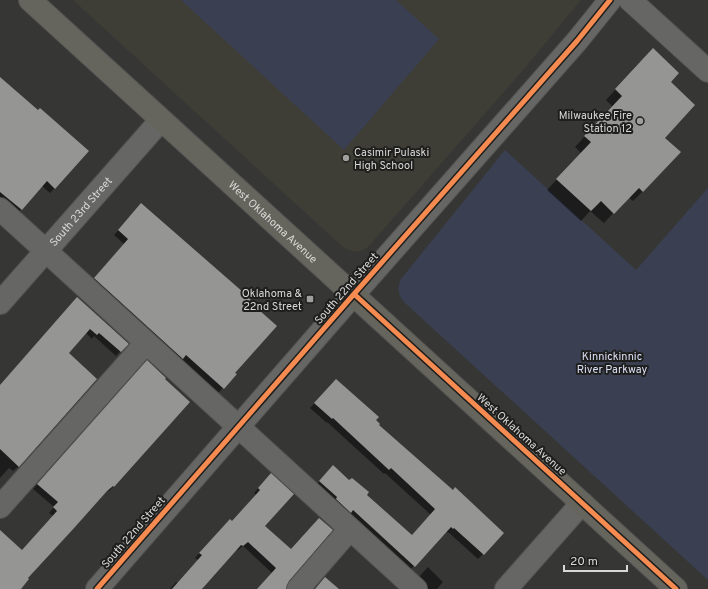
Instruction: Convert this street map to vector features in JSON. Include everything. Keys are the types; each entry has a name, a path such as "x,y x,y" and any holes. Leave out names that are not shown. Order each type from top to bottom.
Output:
{"main road":[{"name":"West Oklahoma Avenue","path":"30,0 676,589"}],"street":[{"name":"South 22nd Street","path":"97,589 572,47 610,0"},
{"path":"630,0 708,71"},
{"name":"South 23rd Street","path":"0,303 161,120"},
{"path":"0,209 416,589"},
{"path":"0,507 146,343"},
{"path":"506,589 582,503"},
{"path":"298,589 350,529"}],"shaded area":[{"name":"Casimir Pulaski High School","path":"73,0 581,0 524,69 368,247 358,252 344,248"}],"green space":[{"path":"181,0 396,0 439,39 344,150"},
{"name":"Kinnickinnic River Parkway","path":"505,150 636,270 708,188 708,580 400,297 399,285 401,279"}],"building":[{"name":"Milwaukee Fire Station 12","path":"653,48 679,73 671,82 695,105 665,138 681,152 643,192 639,188 614,214 601,201 591,211 556,179 591,142 584,136 622,96 615,89"},
{"path":"0,77 38,110 40,108 89,151 55,189 47,181 22,210 0,192"},
{"path":"141,203 251,299 249,301 277,326 235,373 237,374 224,389 186,355 183,359 94,278 128,239 118,230"},
{"path":"77,297 129,344 121,352 99,333 97,335 90,329 69,353 97,379 19,467 0,449 0,385"},
{"path":"147,360 190,402 114,487 113,486 107,491 28,578 29,579 21,589 0,589 0,530 22,550 57,511 53,507 58,502 37,484"},
{"path":"336,379 379,417 376,420 380,424 379,425 453,490 455,487 504,533 484,555 451,527 415,567 353,510 351,513 336,499 337,497 319,481 333,465 349,480 352,478 369,492 367,495 412,535 435,509 391,468 389,470 333,418 332,419 314,403"},
{"path":"271,473 294,494 265,526 291,549 319,518 333,530 289,581 286,589 257,589 276,568 248,542 243,546 241,545 202,589 172,589 202,555 199,553 230,519 232,521 260,490 258,488"},
{"path":"325,577 339,589 315,589"}],"cycle path":[{"path":"97,589 577,41 610,0"},
{"path":"354,294 676,589"}],"place":[{"name":"Milwaukee Fire Station 12","path":"640,121"},
{"name":"Casimir Pulaski High School","path":"346,158"},
{"name":"Oklahoma & 22nd Street","path":"310,299"}]}
